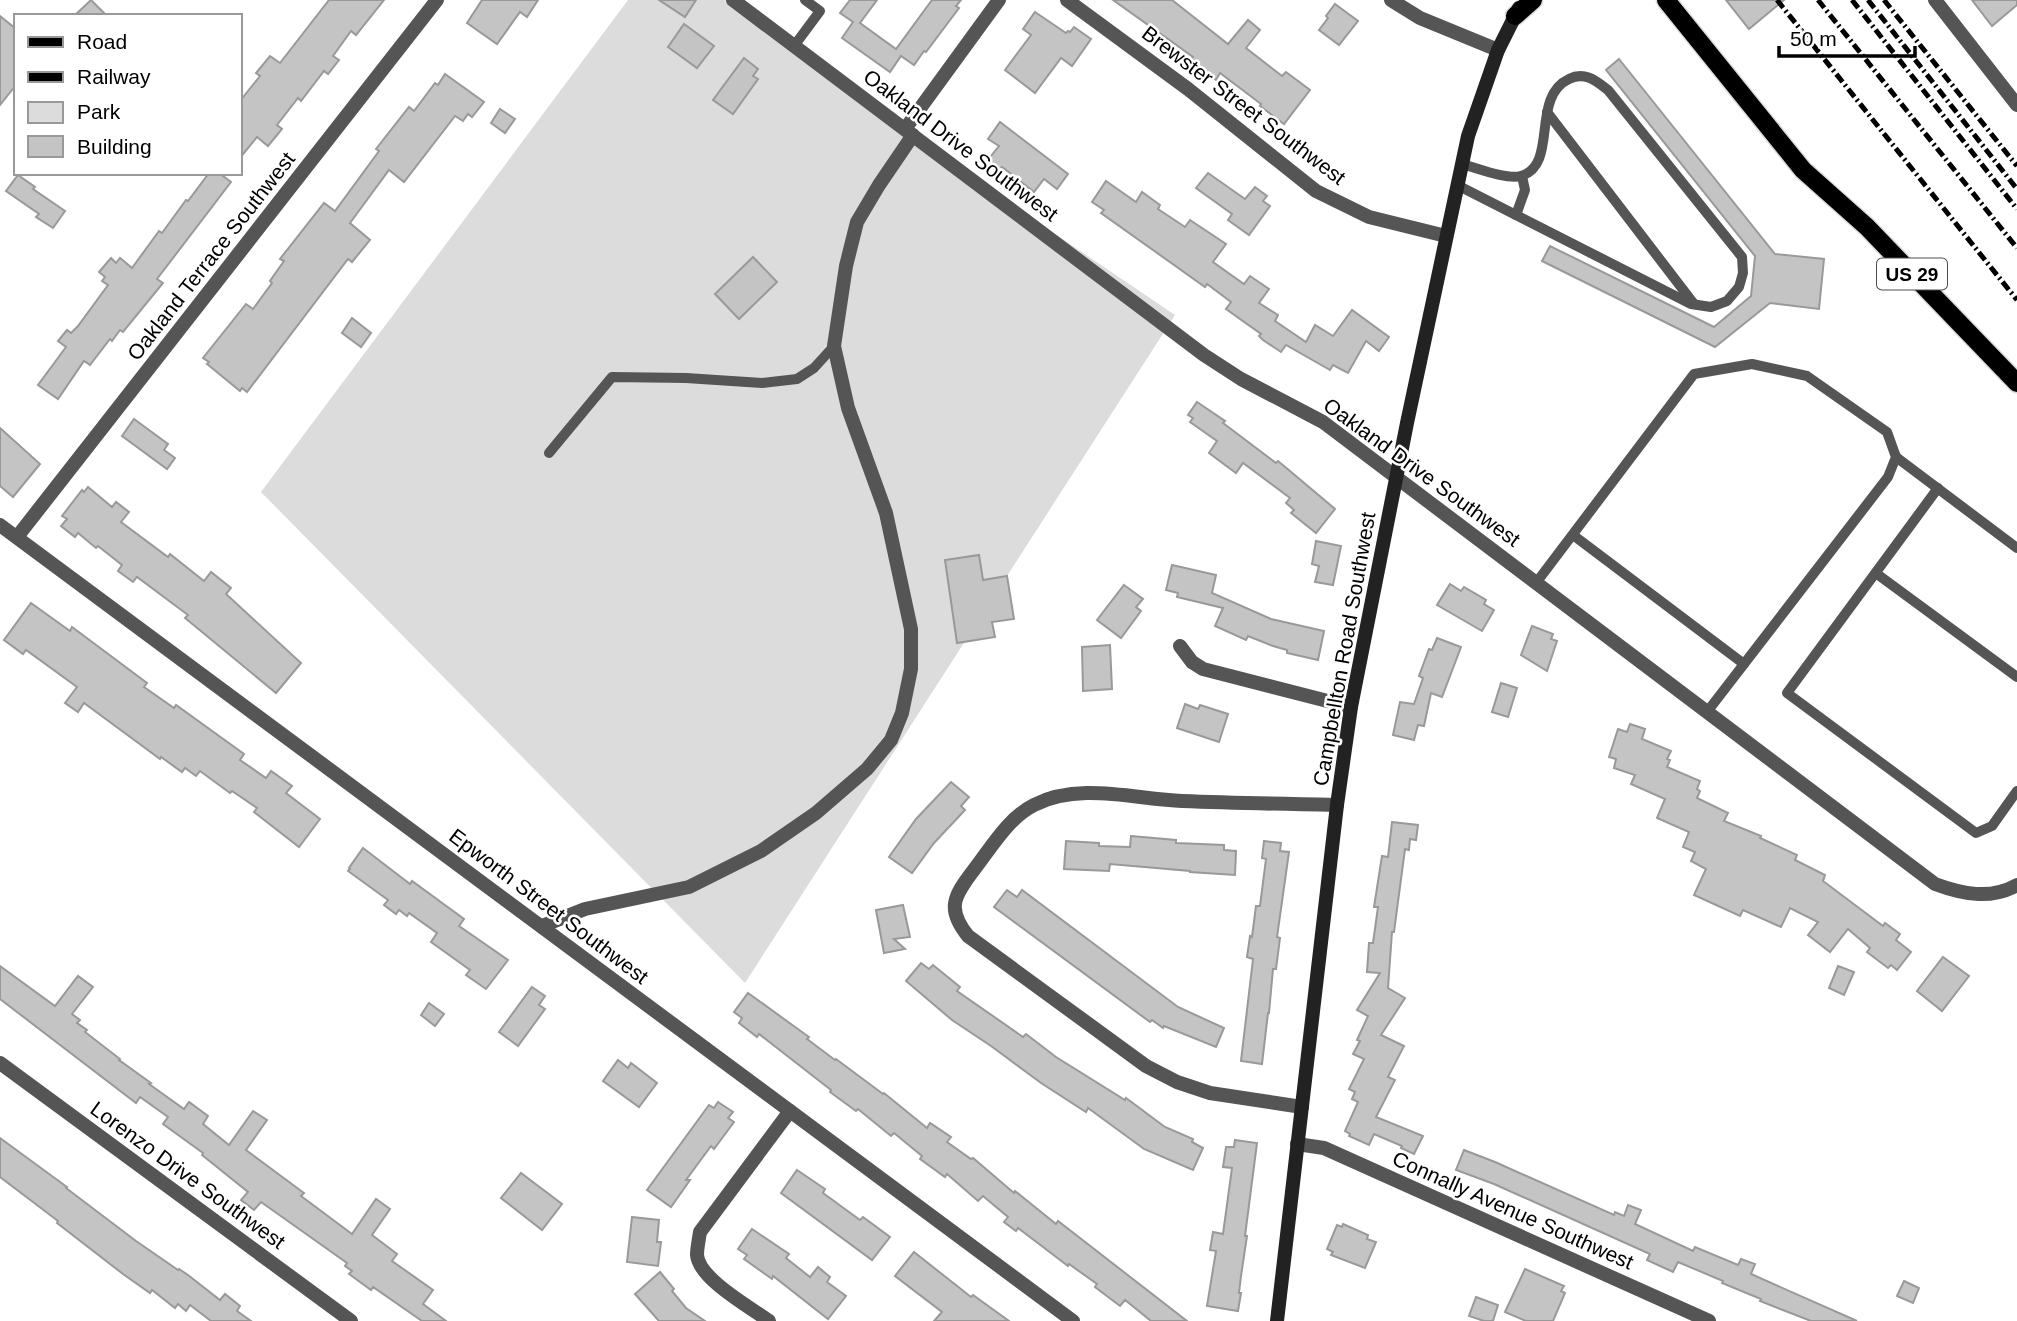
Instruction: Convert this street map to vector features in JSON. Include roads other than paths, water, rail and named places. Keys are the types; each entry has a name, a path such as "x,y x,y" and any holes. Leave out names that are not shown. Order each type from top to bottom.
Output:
{"main road":[{"path":"1518,5 1533,0"},
{"name":"US 29","path":"1666,2 1803,170 1867,227 2017,383"},
{"name":"Campbellton Road Southwest","path":"1277,1321 1337,805 1351,707 1468,136 1518,5"}],"street":[{"name":"Oakland Terrace Southwest","path":"17,537 437,0"},
{"name":"Oakland Drive Southwest","path":"733,0 1204,355 1241,379 1323,422 1397,476 1935,884 1957,892 1986,895 2005,892 2017,885"},
{"path":"542,926 585,909 689,887 761,851 816,813 867,769 891,740 902,713 911,669 911,629 886,513 848,408 834,346 846,266 858,222 909,132 999,0"},
{"name":"Brewster Street Southwest","path":"1068,0 1188,89 1316,191 1368,217 1446,236"},
{"path":"1391,0 1420,18 1499,50"},
{"path":"1935,0 2017,105"},
{"name":"Epworth Street Southwest","path":"0,525 1073,1321"},
{"path":"1180,646 1192,662 1203,669 1351,707"},
{"path":"1301,1107 1210,1093 1177,1082 1146,1066 968,936 957,922 954,906 961,887 1011,822 1032,806 1055,796 1082,793 1179,801 1337,805"},
{"name":"Lorenzo Drive Southwest","path":"0,1063 351,1321"},
{"path":"769,1321 710,1279 697,1256 700,1232 790,1111"},
{"name":"Connally Avenue Southwest","path":"1297,1144 1324,1148 1709,1321"}],"lane":[{"path":"794,46 820,11 804,0"},
{"path":"1457,185 1694,304 1711,307 1727,301 1739,287 1743,273 1742,257 1608,90 1593,78 1578,75 1565,80 1553,93 1546,112 1542,153 1533,168 1522,176 1508,177 1462,164"},
{"path":"1546,112 1694,304"},
{"path":"1516,215 1525,190 1522,176"},
{"path":"549,453 612,377 762,383 797,379 814,368 834,346"},
{"path":"1536,583 1694,374 1752,364 1807,376 1886,432 1896,457 2017,548"},
{"path":"1707,712 1888,477 1896,457"},
{"path":"1938,488 1787,693 1976,833 1992,826 2017,791"},
{"path":"1573,535 1744,664"},
{"path":"1877,573 2017,677"}],"railway":[{"path":"1777,0 2017,300"},
{"path":"1818,0 2017,248"},
{"path":"1852,0 2017,209"},
{"path":"1868,0 2017,189"},
{"path":"1884,0 2017,166"}]}
